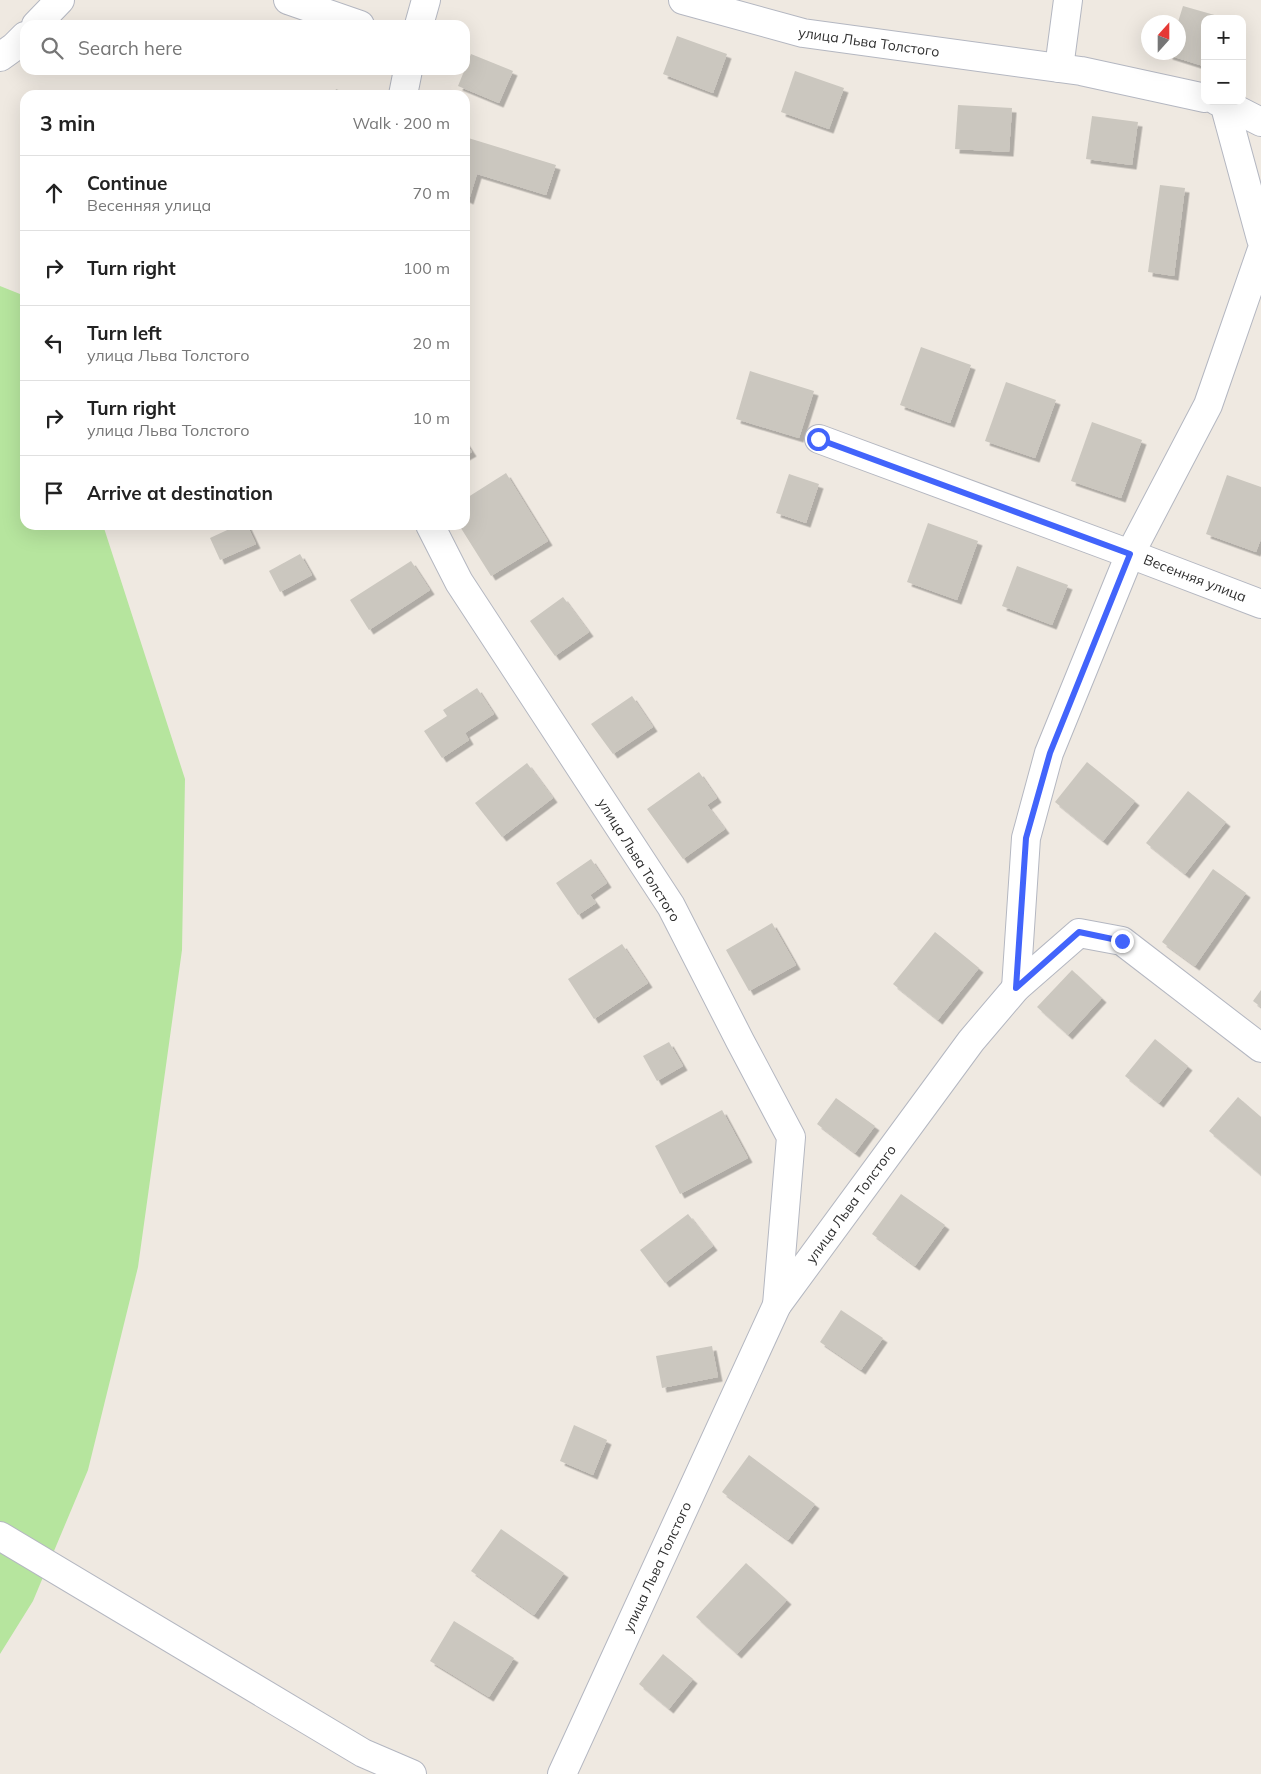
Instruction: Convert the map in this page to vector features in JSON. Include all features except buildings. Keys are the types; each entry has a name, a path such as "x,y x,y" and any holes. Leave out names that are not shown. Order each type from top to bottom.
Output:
{"street":[{"path":"41,20 60,0"},
{"path":"288,0 346,20"},
{"path":"420,20 426,0"},
{"name":"улица Льва Толстого","path":"683,0 803,34 1081,71 1201,98"},
{"path":"1059,68 1068,0"},
{"path":"0,57 20,41"},
{"path":"403,90 407,75"},
{"path":"1216,105 1261,239"},
{"name":"улица Льва Толстого","path":"1224,105 1261,122"},
{"path":"1016,988 1026,838 1050,753 1130,554 1208,405 1261,252"},
{"name":"Весенняя улица","path":"818,439 1261,604"},
{"name":"улица Льва Толстого","path":"433,530 459,582 671,906 791,1137 777,1305"},
{"name":"улица Льва Толстого","path":"562,1774 777,1305 971,1041 1016,988 1079,932 1122,941 1261,1048"},
{"path":"0,1536 363,1752 412,1774"}],"green space":[{"path":"0,286 20,294 20,530 105,530 185,779 182,950 138,1267 88,1470 33,1601 0,1654"}],"route":[{"path":"818,439 1130,554 1050,753 1026,838 1016,988 1079,932 1122,941"}]}
